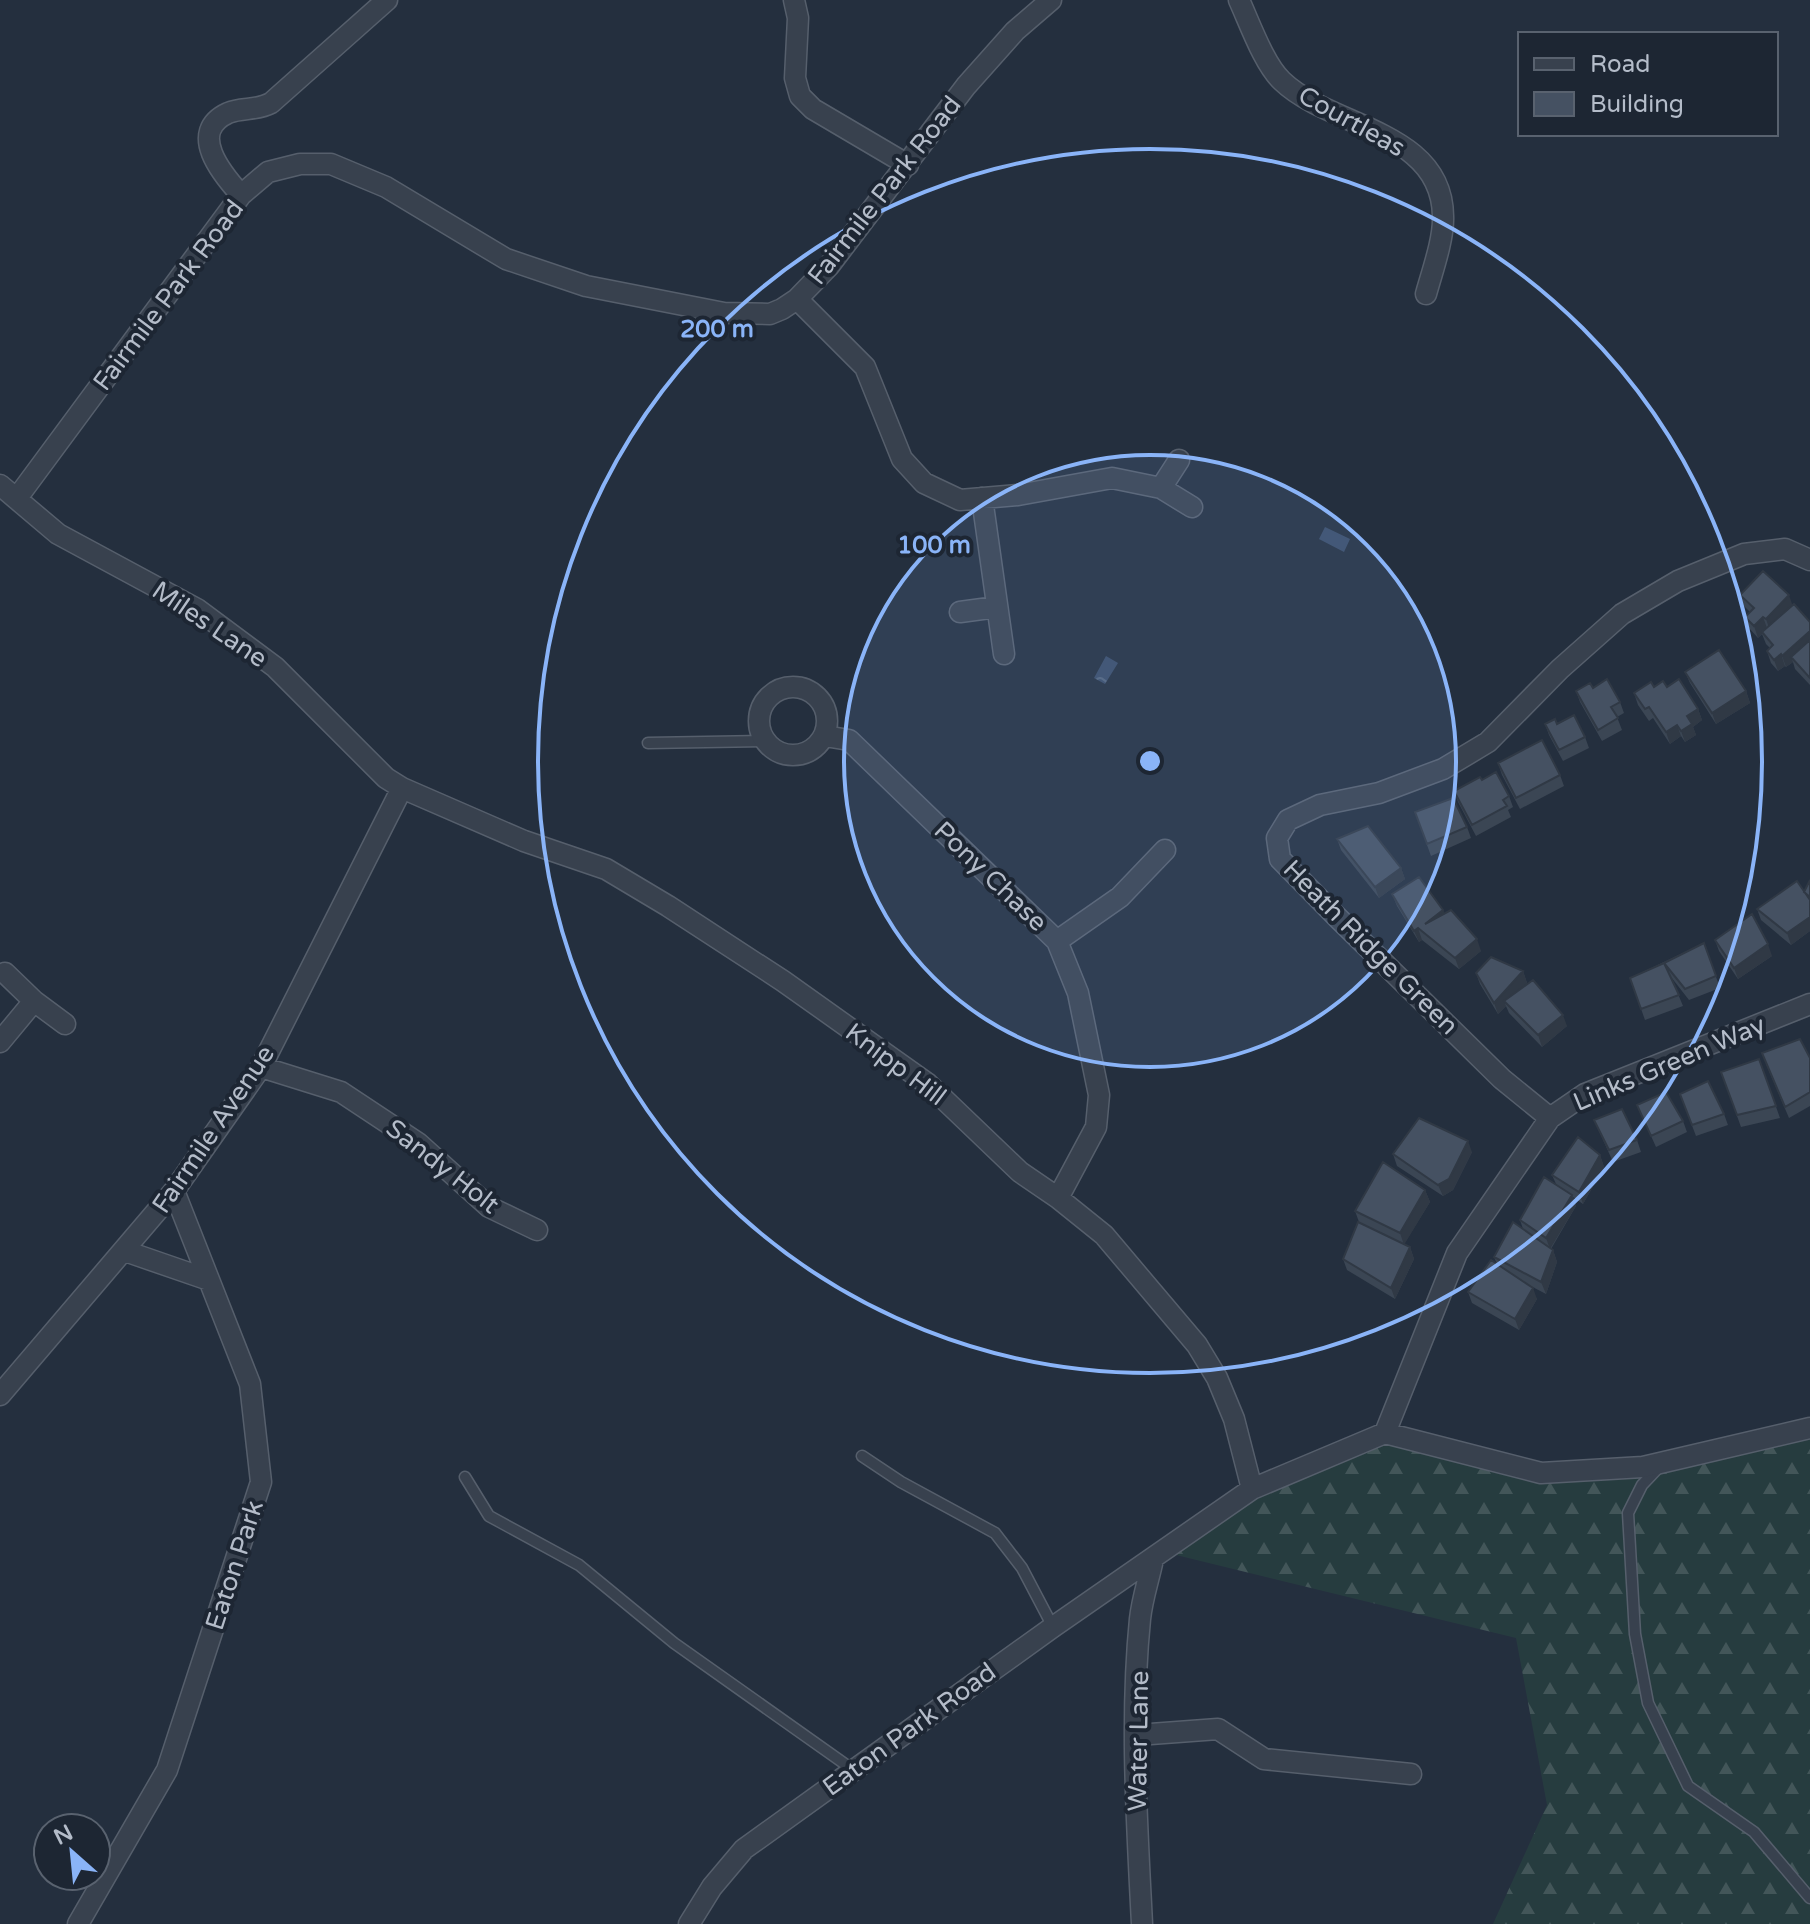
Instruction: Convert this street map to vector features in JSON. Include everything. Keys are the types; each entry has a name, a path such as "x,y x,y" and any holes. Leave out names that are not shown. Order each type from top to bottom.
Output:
{"street":[{"path":"241,195 225,176 207,145 208,135 218,120 235,111 253,110 271,103 387,0"},
{"path":"794,0 798,18 795,78 800,96 813,109 908,165"},
{"name":"Fairmile Park Road","path":"17,498 241,195 268,172 300,164 331,164 386,187 506,259 586,286 724,313 753,315 782,309 797,299 829,266 976,75 1015,31 1051,0"},
{"name":"Courtleas","path":"1239,0 1280,80 1314,106 1373,129 1417,157 1436,180 1444,216 1426,294"},
{"path":"797,299 865,367 902,459 924,483 960,500 1018,495 1112,478 1161,488 1192,507"},
{"path":"1161,488 1179,460"},
{"name":"Miles Lane","path":"0,485 58,534 197,609 264,658 386,778 402,788"},
{"path":"982,498 1004,654"},
{"name":"Heath Ridge Green","path":"1550,1118 1502,1079 1319,899 1280,859 1277,838 1288,820 1320,805 1392,789 1443,769 1488,742 1560,669 1622,614 1678,581 1744,554 1785,549 1810,560"},
{"path":"960,612 997,607"},
{"path":"793,686 805,688 822,701 828,724 825,736 812,750 801,755 784,754 764,741 758,719 763,703 771,694 793,686"},
{"name":"Pony Chase","path":"825,736 849,740 1057,941 1078,993 1099,1095 1096,1127 1058,1198"},
{"name":"Fairmile Avenue","path":"0,1395 174,1191 261,1067 402,788"},
{"name":"Knipp Hill","path":"402,788 524,841 606,869 783,981 928,1084 1020,1172 1104,1235 1197,1345 1217,1378 1234,1419 1252,1489"},
{"path":"1057,941 1120,897 1165,850"},
{"path":"5,973 34,1001 65,1024"},
{"path":"0,1042 34,1001"},
{"name":"Links Green Way","path":"1385,1433 1457,1253 1550,1118 1585,1094 1810,1004"},
{"name":"Sandy Holt","path":"261,1067 341,1092 418,1143 489,1207 537,1230"},
{"name":"Eaton Park","path":"78,1924 167,1770 261,1482 250,1384 174,1191"},
{"path":"125,1251 209,1280"},
{"path":"1385,1433 1541,1473 1614,1470 1664,1462 1810,1428"},
{"name":"Eaton Park Road","path":"689,1924 712,1887 744,1849 1053,1627 1252,1489 1385,1433"},
{"name":"Water Lane","path":"1142,1924 1136,1809 1140,1618 1153,1559"},
{"path":"1137,1735 1218,1729 1264,1759 1411,1774"}],"lane":[{"path":"648,743 764,741"},
{"path":"862,1456 901,1482 995,1533 1022,1568 1053,1627"},
{"path":"1664,1462 1642,1485 1628,1513 1635,1634 1648,1703 1688,1786 1754,1832 1810,1898"},
{"path":"465,1477 489,1516 579,1565 674,1643 852,1769"}],"green space":[{"path":"1810,1429 1810,1924 1493,1924 1547,1805 1516,1638 1172,1554 1254,1498 1388,1440 1541,1480"}],"water":[{"path":"1325,527 1350,539 1344,552 1319,539"},
{"path":"1106,656 1118,663 1105,684 1094,678"}],"building":[{"path":"1763,571 1789,595 1766,619 1763,617 1754,626 1745,617 1754,608 1740,595"},
{"path":"1794,604 1810,622 1810,631 1774,660 1767,651 1773,645 1762,632"},
{"path":"1810,640 1810,678 1791,657"},
{"path":"1719,650 1746,691 1712,713 1685,672"},
{"path":"1607,679 1620,702 1611,707 1618,718 1598,730 1576,691 1590,683 1593,688"},
{"path":"1679,679 1698,709 1687,716 1692,724 1681,731 1677,725 1666,732 1649,707 1645,709 1634,693 1651,682 1654,687 1663,681 1667,687"},
{"path":"1574,715 1585,737 1559,750 1545,724 1555,719 1557,724"},
{"path":"1542,740 1560,775 1516,798 1498,763"},
{"path":"1496,772 1509,796 1503,800 1507,806 1472,825 1454,791"},
{"path":"1453,798 1467,827 1427,844 1415,812"},
{"path":"1368,826 1401,868 1375,887 1337,839"},
{"path":"1419,877 1443,910 1425,924 1451,910 1477,939 1455,958 1418,928 1414,931 1392,894"},
{"path":"1810,880 1810,897 1804,892"},
{"path":"1797,881 1810,900 1810,917 1787,933 1757,909"},
{"path":"1752,914 1768,944 1734,968 1715,940"},
{"path":"1704,943 1716,976 1685,989 1664,963"},
{"path":"1491,957 1523,971 1494,1003 1476,973"},
{"path":"1664,963 1679,995 1641,1009 1630,978"},
{"path":"1533,980 1563,1015 1538,1035 1504,1001"},
{"path":"1800,1039 1810,1058 1810,1092 1785,1107 1762,1053"},
{"path":"1759,1059 1776,1106 1737,1115 1721,1072"},
{"path":"1708,1081 1724,1114 1692,1125 1680,1094"},
{"path":"1666,1092 1683,1121 1651,1136 1637,1105"},
{"path":"1622,1109 1637,1140 1609,1150 1594,1120"},
{"path":"1419,1118 1468,1141 1449,1179 1438,1185 1393,1154"},
{"path":"1578,1137 1600,1155 1579,1192 1552,1175"},
{"path":"1383,1162 1425,1190 1400,1233 1355,1211"},
{"path":"1544,1177 1572,1195 1546,1238 1520,1220"},
{"path":"1358,1222 1410,1247 1391,1288 1343,1259"},
{"path":"1513,1222 1553,1250 1541,1282 1494,1257"},
{"path":"1491,1260 1533,1288 1515,1319 1468,1292"}]}
